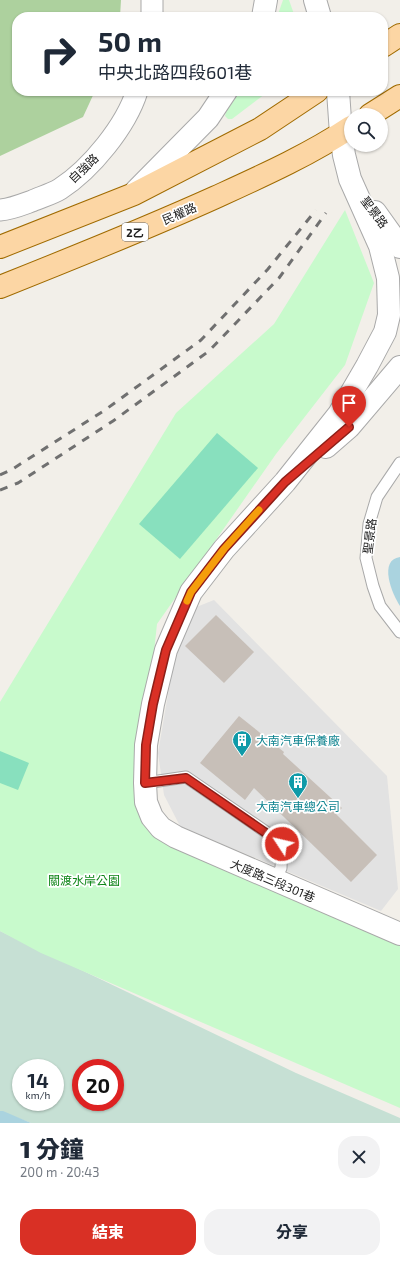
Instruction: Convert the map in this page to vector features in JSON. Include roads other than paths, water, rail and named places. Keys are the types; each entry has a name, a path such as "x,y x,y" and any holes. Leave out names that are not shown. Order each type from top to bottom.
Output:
{"main road":[{"path":"388,43 400,35"},
{"path":"0,247 134,194 260,129 310,96"},
{"path":"381,108 400,96"},
{"name":"民權路","path":"0,287 72,259 269,173 344,131"}],"street":[{"path":"152,0 152,12"},
{"path":"263,12 266,0"},
{"path":"315,0 319,12"},
{"name":"自強路","path":"0,210 11,209 59,190 83,172 110,140 133,103 135,96"},
{"path":"134,194 208,118 223,96"},
{"path":"339,96 344,120"},
{"path":"344,152 350,179 390,246 400,283"},
{"path":"145,783 146,745 153,704 166,650 191,592 224,549 285,482 339,414 367,366 385,332 389,315 388,278 390,246"},
{"path":"285,482 349,427 400,367"},
{"name":"大度路三段301巷","path":"145,783 146,802 152,817 161,828 176,837 400,934"}],"lane":[{"name":"聖景路","path":"400,463 377,497 369,524 366,558 380,606 400,632"},
{"path":"145,783 186,778 282,844 281,868 275,880"}],"water":[{"path":"400,557 400,606 391,586 388,571 393,559"},
{"path":"0,1111 3,1111 31,1123 0,1123"}],"railway":[{"path":"0,475 11,470 105,410 201,340 268,269 316,210"},
{"path":"0,490 18,483 113,421 209,351 279,278 326,213"}],"place":[{"name":"大南汽車保養廠","path":"242,757"},
{"name":"大南汽車總公司","path":"298,799"}],"park label":[{"name":"關渡水岸公園","path":"84,880"}]}
